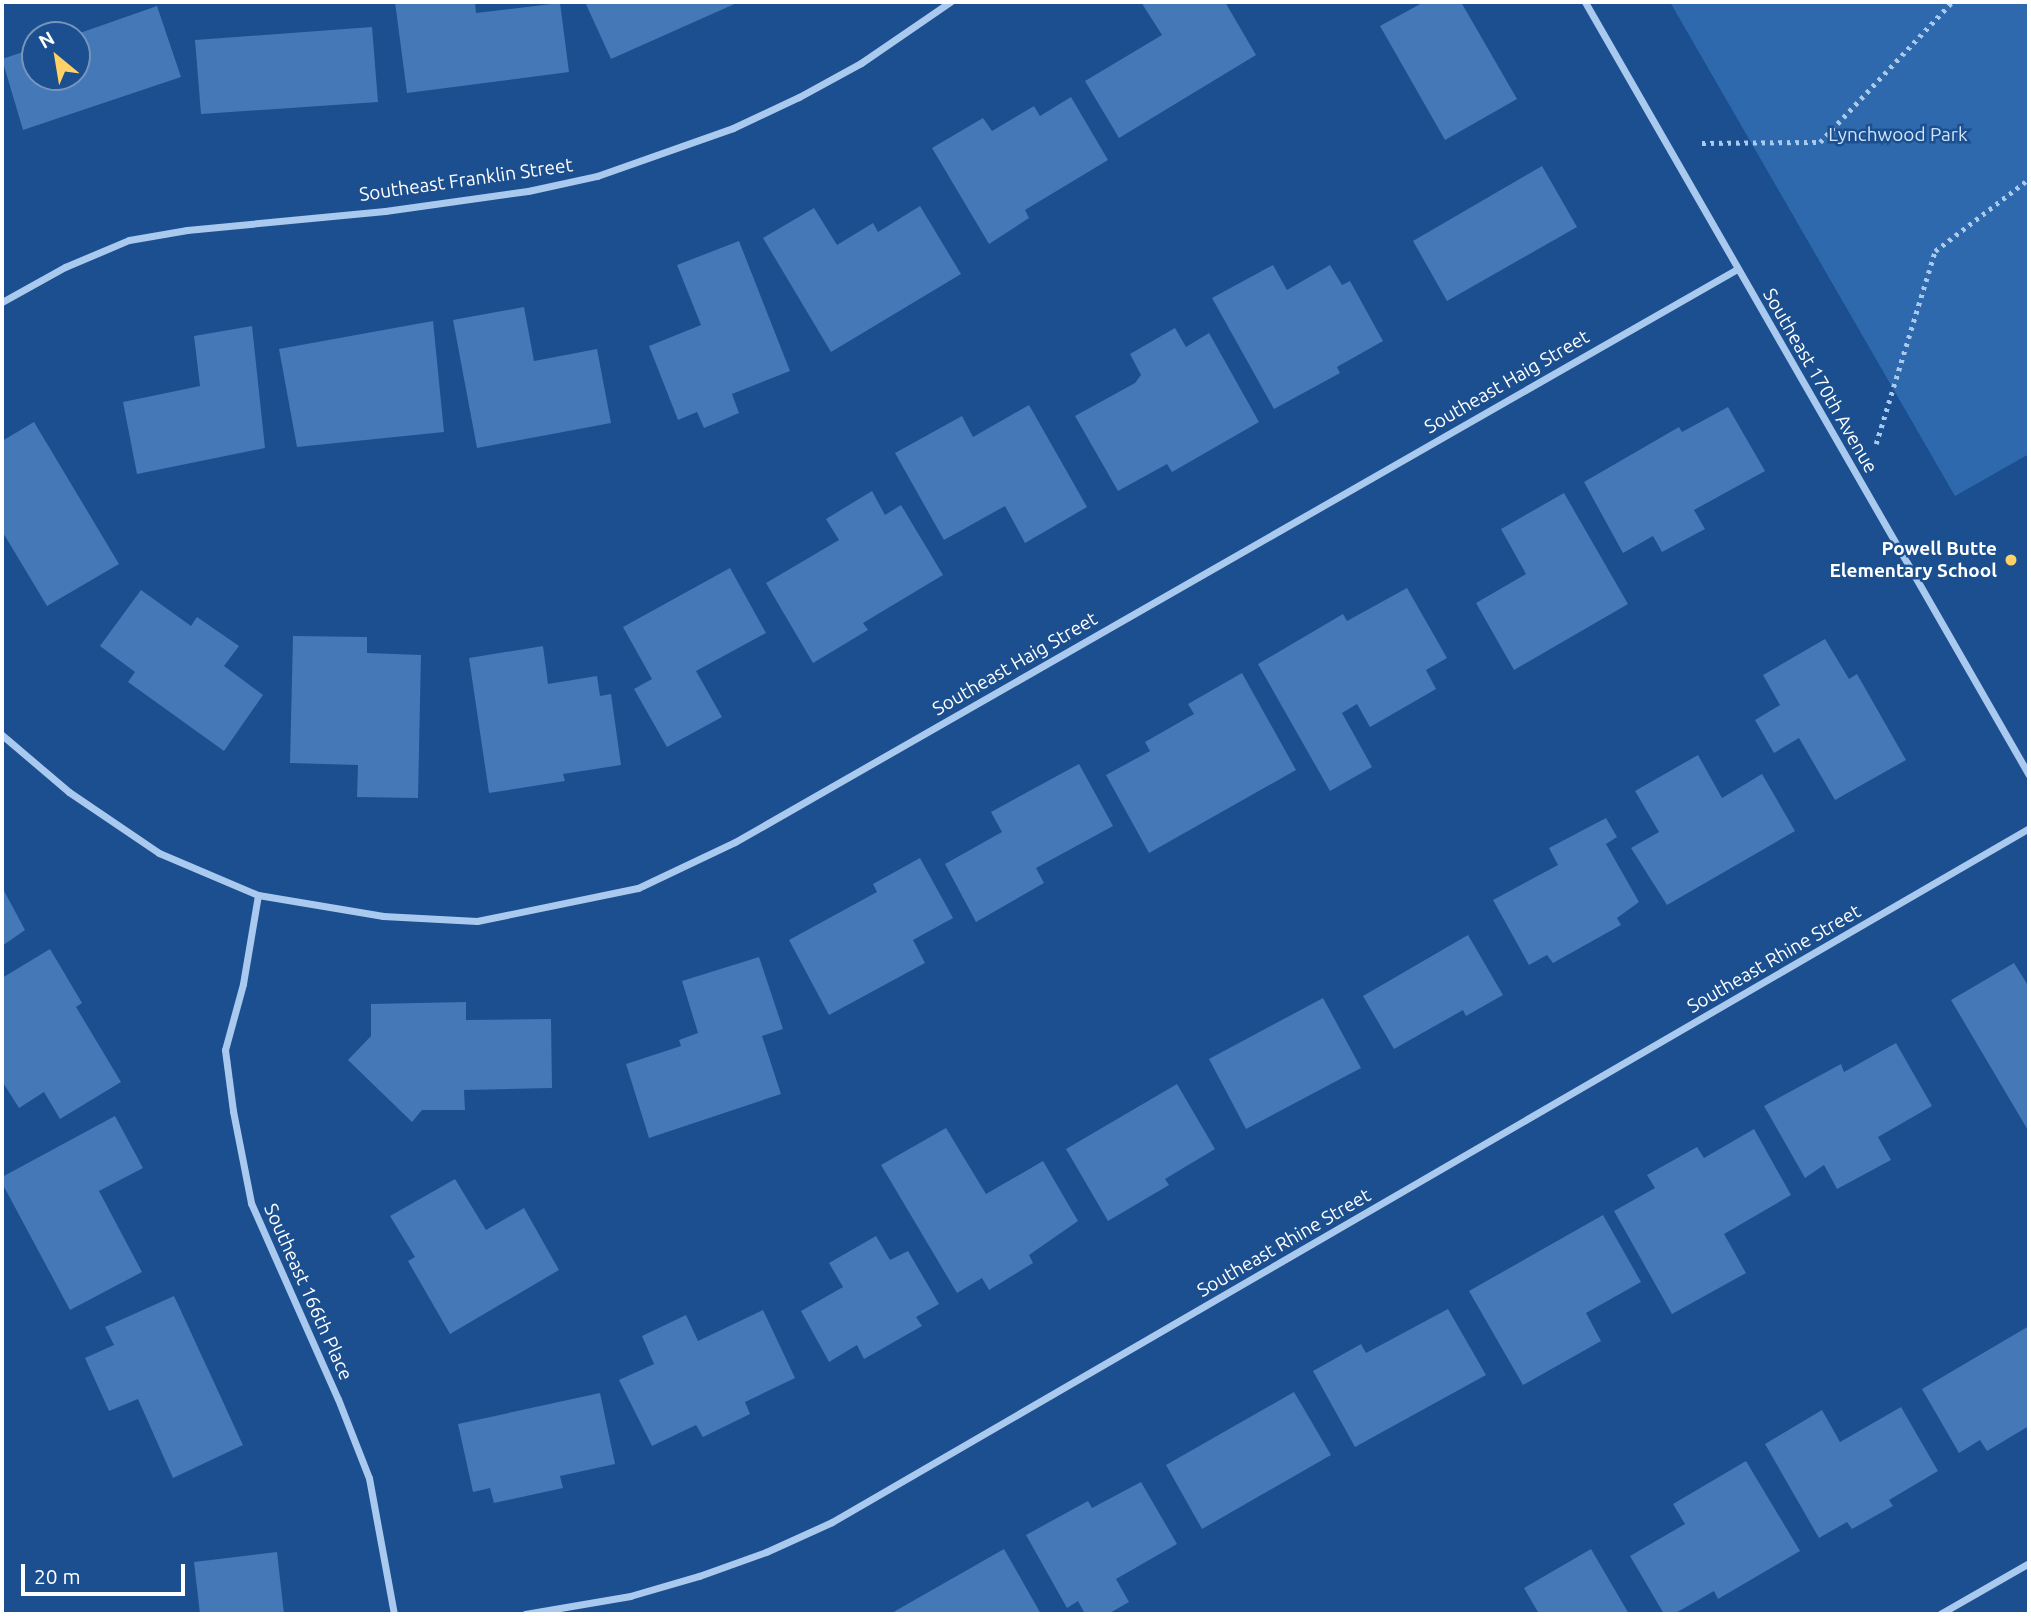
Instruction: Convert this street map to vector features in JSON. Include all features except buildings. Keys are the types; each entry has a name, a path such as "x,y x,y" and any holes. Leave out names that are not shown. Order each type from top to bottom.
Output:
{"street":[{"name":"Southeast Franklin Street","path":"2,302 65,267 129,240 187,230 398,209 528,191 597,176 711,137 799,97 861,63 950,2"},
{"name":"Southeast 170th Avenue","path":"1585,2 2029,775"},
{"name":"Southeast Haig Street","path":"2,735 69,792 159,853 258,895 383,916 477,921 638,888 735,842 1737,268"},
{"name":"Southeast Rhine Street","path":"525,1614 630,1596 699,1576 766,1552 832,1522 2029,828"},
{"name":"Southeast 166th Place","path":"258,895 243,984 225,1050 233,1111 251,1203 338,1399 369,1478 394,1614"},
{"path":"1940,1614 2029,1563"}],"path":[{"path":"1666,143 1821,142 1952,2"},
{"path":"1863,487 1934,251 2029,179"}],"green space":[{"name":"Lynchwood Park","path":"1670,2 2029,2 2029,454 1955,496"}],"place":[{"name":"Powell Butte Elementary School","path":"2011,560"}]}
